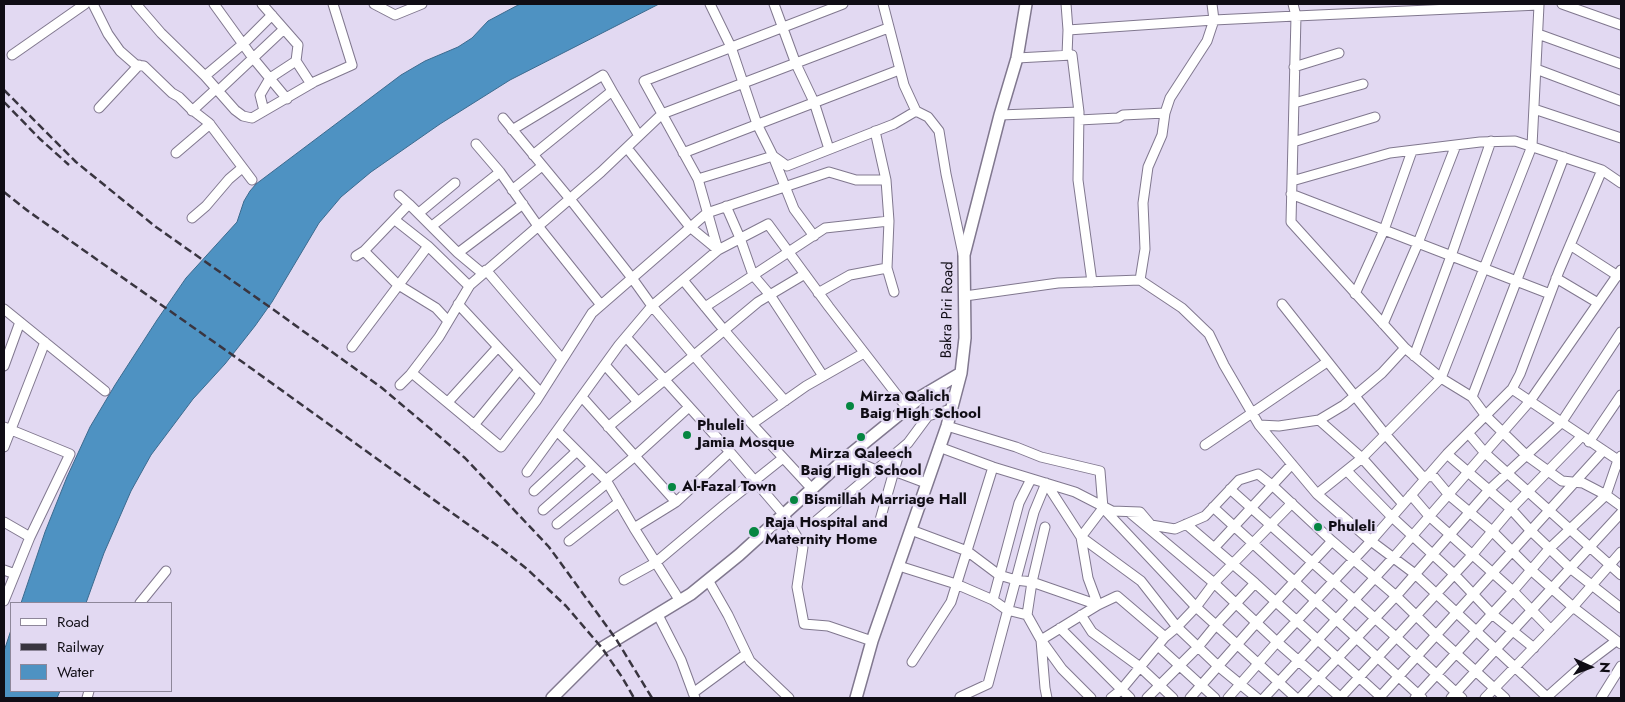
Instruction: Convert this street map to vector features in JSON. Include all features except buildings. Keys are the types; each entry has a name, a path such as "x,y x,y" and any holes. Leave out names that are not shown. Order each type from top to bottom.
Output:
{"street":[{"path":"12,55 85,4"},
{"path":"93,4 108,34 120,51 139,65 144,66 192,111 210,124 252,180"},
{"path":"214,4 253,58 287,99"},
{"path":"262,4 298,45 296,61 311,84"},
{"path":"141,5 161,33 205,76 235,110 243,116 252,118 311,84 352,65 334,4"},
{"path":"374,4 395,15 422,4"},
{"path":"710,4 731,47 757,124 773,156 784,187 794,209 814,236"},
{"path":"774,4 796,64 814,102 829,149"},
{"path":"718,250 698,179 644,81 843,4"},
{"path":"883,4 899,70 916,111 928,117 939,131 946,174 964,255"},
{"name":"Bakra Piri Road","path":"856,698 872,641 947,426 961,373 965,338 964,255 1000,115 1017,58 1026,4"},
{"path":"1066,4 1067,55"},
{"path":"1140,280 1145,249 1143,203 1148,167 1162,135 1165,113 1170,98 1208,41 1214,20 1212,4"},
{"path":"1293,4 1296,16 1291,222 1405,348 1441,378 1472,397 1486,416 1526,455 1562,481 1584,483 1621,506"},
{"path":"1068,30 1214,20 1540,4 1532,146 1441,378 1362,458 1317,494"},
{"path":"1562,4 1621,25"},
{"path":"205,76 243,44 272,15"},
{"path":"400,384 412,373 439,338 469,286 570,199 662,114 888,28"},
{"path":"192,111 284,29"},
{"path":"1538,34 1621,64"},
{"path":"1294,66 1339,53"},
{"path":"1017,58 1072,55 1078,116 1078,180 1092,282"},
{"path":"264,112 260,95 270,78 296,61"},
{"path":"99,108 139,65"},
{"path":"1536,69 1621,100"},
{"path":"683,152 899,70"},
{"path":"512,130 603,75 640,136"},
{"path":"1294,103 1363,84"},
{"path":"533,155 612,91"},
{"path":"1534,109 1621,138"},
{"path":"773,156 787,166 894,124 916,111"},
{"path":"1000,115 1118,118 1124,115 1165,113"},
{"path":"1293,142 1375,116"},
{"path":"503,118 570,199 652,306 752,424 812,489"},
{"path":"176,153 210,124"},
{"path":"875,131 886,180 889,221 887,268 894,292"},
{"path":"1292,181 1390,153 1491,141 1515,141 1621,176"},
{"path":"1414,356 1491,141"},
{"path":"476,144 500,172 538,226 601,305"},
{"path":"1382,324 1418,243 1456,145"},
{"path":"627,148 690,228 718,250"},
{"path":"1355,294 1384,230 1412,151"},
{"path":"698,179 773,156"},
{"path":"1472,397 1564,157"},
{"path":"512,190 542,166"},
{"path":"192,218 242,168"},
{"path":"1602,170 1621,183"},
{"path":"1228,698 1315,600 1371,541 1447,454 1512,389 1520,374 1556,278 1602,170"},
{"path":"432,226 500,172"},
{"path":"412,373 501,447 541,394 592,313 708,213 828,172 856,180 886,180"},
{"path":"418,213 455,183"},
{"path":"1292,194 1550,294"},
{"path":"399,195 458,253 484,272 562,359"},
{"path":"410,204 360,253 399,285 436,308 448,321"},
{"path":"458,253 523,204"},
{"path":"726,206 753,275 770,294 823,376"},
{"path":"395,220 428,246 469,286"},
{"path":"705,307 825,228 889,221"},
{"path":"527,472 605,364 652,306 718,250 768,224 818,293 907,408"},
{"path":"1264,698 1393,558 1530,402 1619,273 1570,245"},
{"path":"352,347 428,246"},
{"path":"818,293 850,275 887,268"},
{"path":"608,427 758,302 805,274"},
{"path":"1556,278 1598,303"},
{"path":"683,280 785,400"},
{"path":"965,296 1058,283 1140,280 1182,308 1209,334 1224,365 1259,425 1317,494 1371,541 1415,574 1548,698 1575,672 1619,643 1552,590 1492,531 1449,495 1434,477 1422,476 1354,396 1282,304"},
{"path":"458,304 541,394"},
{"path":"4,309 105,391"},
{"path":"4,366 20,322"},
{"path":"1300,698 1396,596 1489,490 1561,423 1621,332"},
{"path":"626,337 784,515 804,547 797,587 804,624 828,626 872,641"},
{"path":"4,447 7,428 45,342"},
{"path":"448,402 498,347"},
{"path":"1259,425 1279,426 1319,420 1344,405 1382,373 1405,348"},
{"path":"752,424 785,400 864,352"},
{"path":"1205,445 1327,362"},
{"path":"605,364 638,402"},
{"path":"474,424 519,370"},
{"path":"552,698 602,648 680,601 708,580 784,515 847,457 922,396 961,373"},
{"path":"1213,507 1378,657 1418,697 1549,549 1606,495 1620,460 1589,442 1512,389"},
{"path":"1589,442 1621,395"},
{"path":"582,397 676,502"},
{"path":"557,524 607,482 689,407"},
{"path":"816,521 908,443 928,416 951,409"},
{"path":"1319,420 1362,458 1403,504"},
{"path":"947,426 1016,447 1041,457 1100,471 1103,508 1196,607 1296,698"},
{"path":"4,601 30,537 70,454 7,428"},
{"path":"557,431 607,482 680,601"},
{"path":"1468,434 1485,453 1621,575"},
{"path":"1129,512 1214,583 1341,698 1473,554 1511,509 1581,436"},
{"path":"939,447 993,467 1075,492 1112,511 1140,512 1151,525 1175,529 1205,516 1239,480 1258,474 1396,596 1505,698"},
{"path":"880,520 900,450"},
{"path":"534,491 577,451"},
{"path":"1186,524 1360,677 1380,698 1603,451"},
{"path":"634,528 676,502 730,452"},
{"path":"1447,454 1511,509 1570,568 1621,608"},
{"path":"847,457 876,470 894,471 926,483"},
{"path":"624,580 655,563 783,458"},
{"path":"1214,548 1292,464"},
{"path":"543,510 592,466"},
{"path":"912,662 951,602 993,467"},
{"path":"1347,471 1392,517 1454,574 1492,614 1534,648"},
{"path":"993,600 1019,503 1031,479"},
{"path":"1046,484 1081,537 1141,581 1177,627 1218,666 1257,698"},
{"path":"960,697 988,684 1034,512 1046,484"},
{"path":"1230,489 1437,674 1456,696 1475,671 1533,611 1621,513"},
{"path":"1411,495 1429,516 1513,591 1552,630"},
{"path":"569,541 619,502"},
{"path":"1111,698 1165,637 1196,607 1214,583 1292,503"},
{"path":"1098,604 1088,578 1081,537 1103,508"},
{"path":"4,522 30,537"},
{"path":"1045,527 1032,582 1027,615 1041,640 1062,669 1090,698"},
{"path":"910,530 967,550 999,575 1032,582 1098,604"},
{"path":"1190,698 1256,622 1332,541"},
{"path":"1485,698 1552,630 1621,552"},
{"path":"899,566 956,584 993,600 1007,610 1027,615"},
{"path":"4,570 15,574"},
{"path":"141,602 166,571"},
{"path":"708,580 728,614 750,662 789,698"},
{"path":"1148,698 1198,647 1255,583"},
{"path":"1041,640 1098,604 1116,596 1165,637"},
{"path":"658,615 681,660 694,696 746,654"},
{"path":"1081,615 1092,632 1140,667 1173,698"},
{"path":"1060,628 1130,698"},
{"path":"1041,640 1045,688 1048,698"},
{"path":"1158,646 1215,698"},
{"path":"1601,698 1621,666"}],"water":[{"path":"520,4 659,4 510,80 440,124 371,172 341,197 319,223 272,302 255,326 225,364 193,399 151,455 131,491 104,553 86,602 21,602 45,532 90,427 115,385 186,278 237,222 244,201 250,191 256,184 401,75 425,61 458,47 472,38 488,21"},
{"path":"10,633 10,692 60,692 57,698 4,698 4,651"}],"railway":[{"path":"4,90 76,162 156,227 382,388 465,458 549,547 616,639 652,698"},
{"path":"4,102 40,139 69,165"},
{"path":"4,192 498,546 527,569 566,606 602,648 634,698"}],"place":[{"name":"Mirza Qalich Baig High School","path":"850,406"},
{"name":"Phuleli Jamia Mosque","path":"687,435"},
{"name":"Mirza Qaleech Baig High School","path":"861,437"},
{"name":"Al-Fazal Town","path":"672,487"},
{"name":"Bismillah Marriage Hall","path":"794,500"},
{"name":"Phuleli","path":"1318,527"},
{"name":"Raja Hospital and Maternity Home","path":"754,532"}]}
